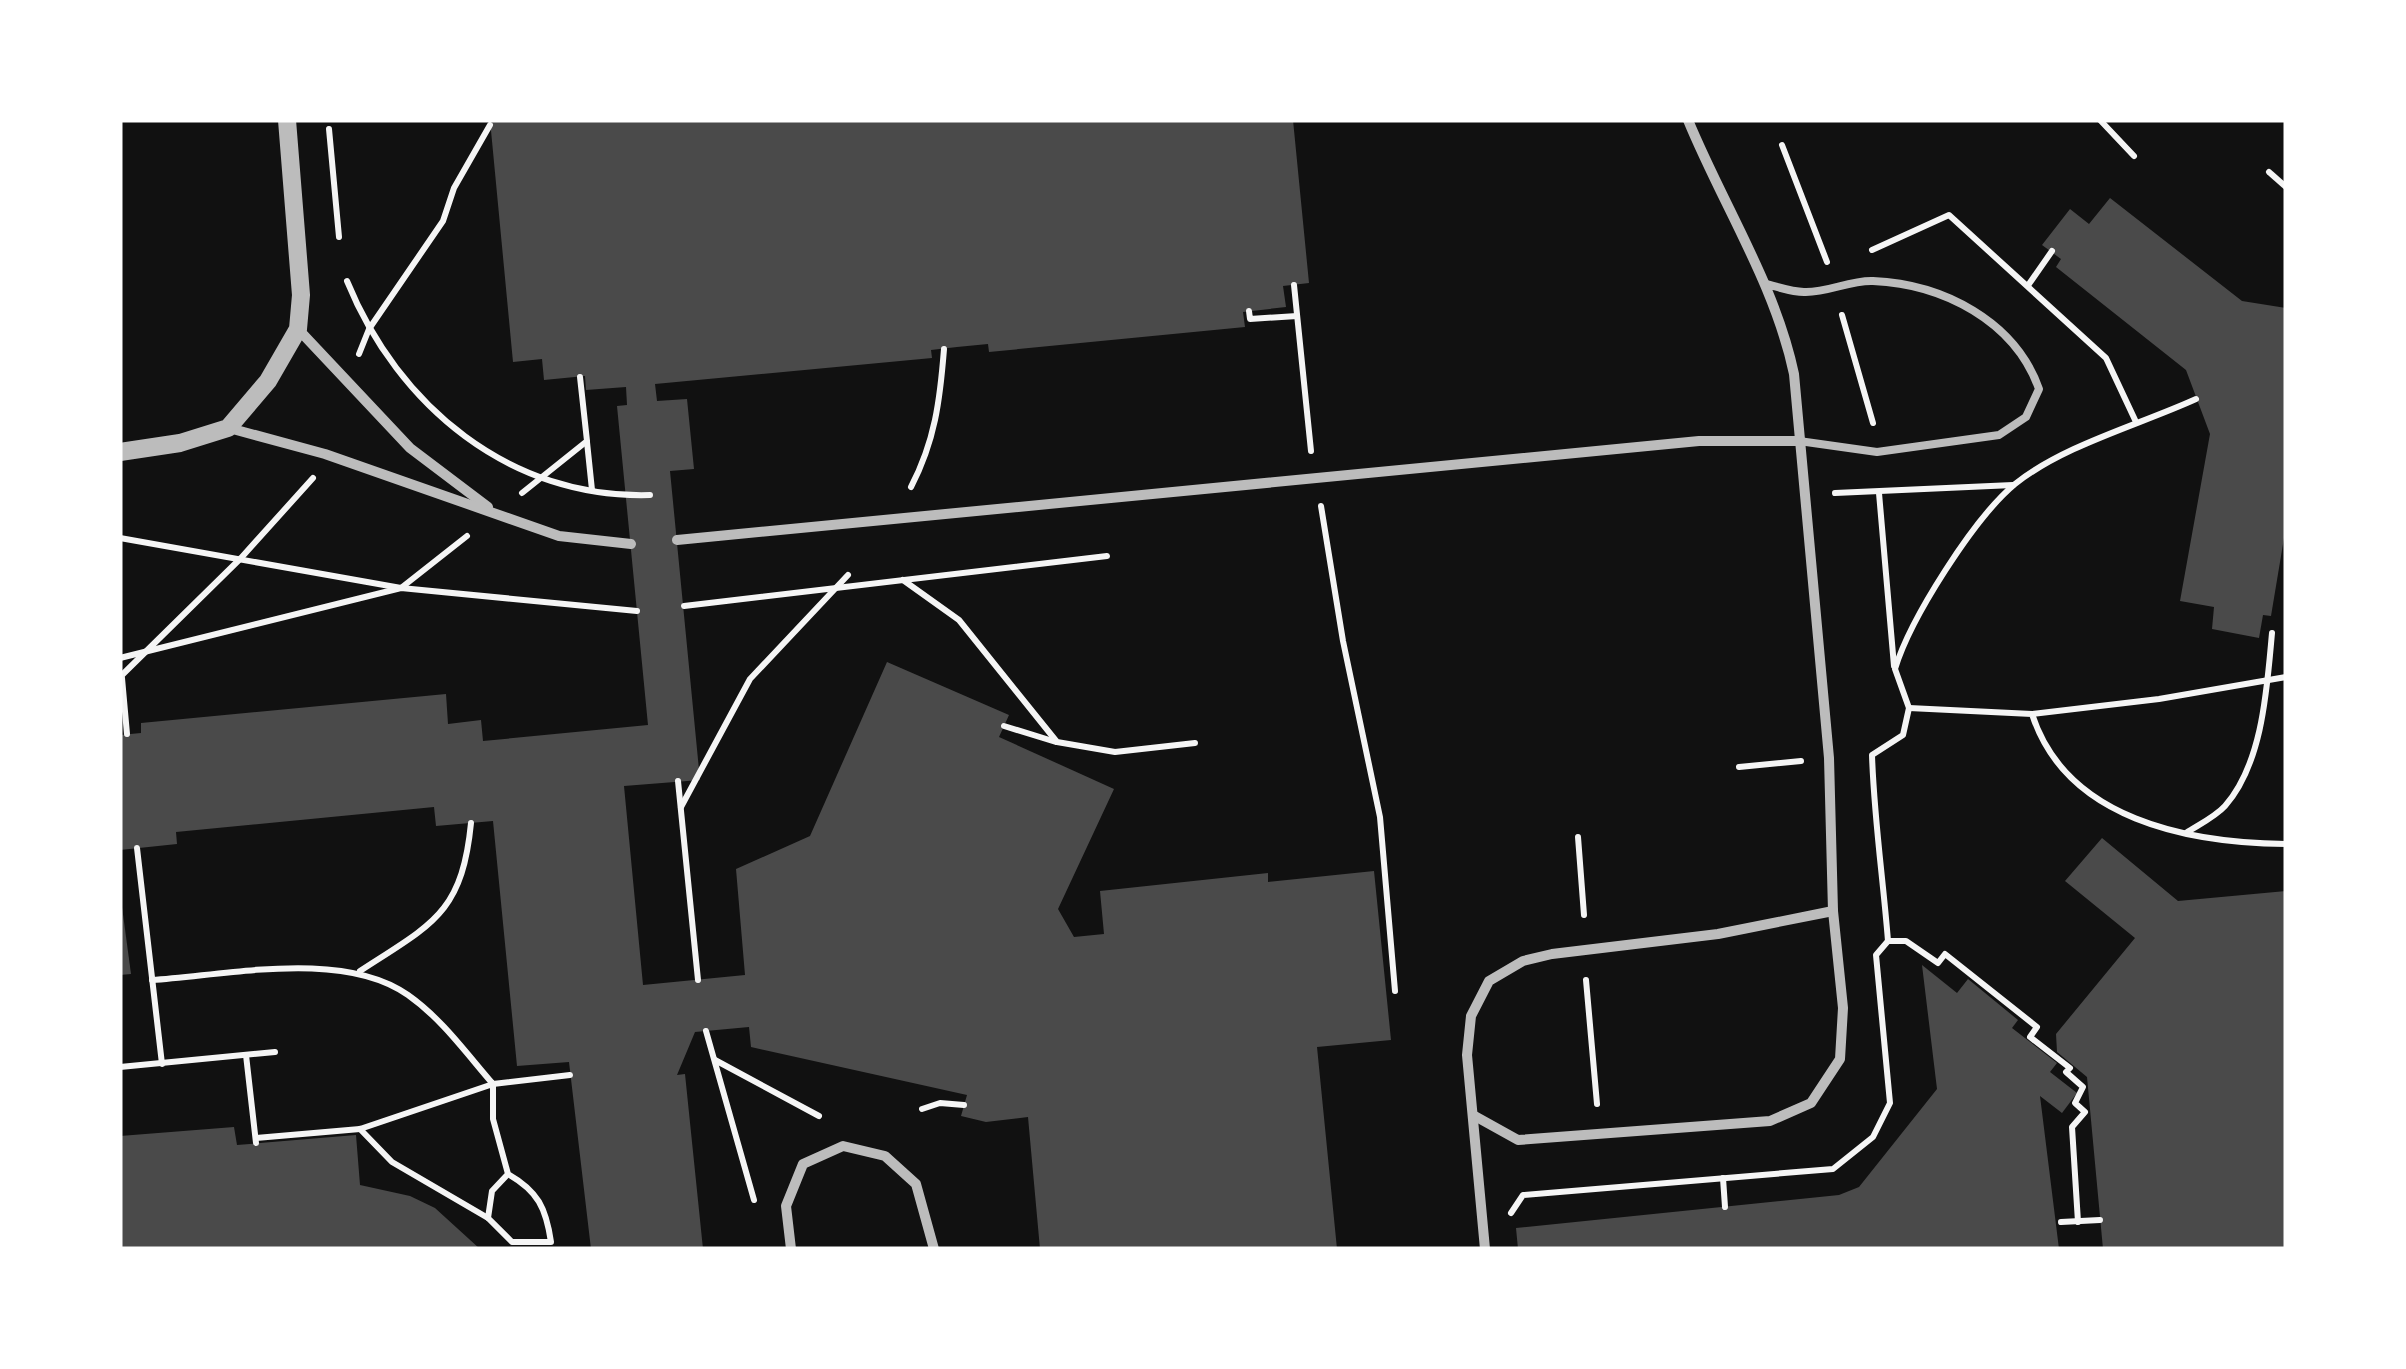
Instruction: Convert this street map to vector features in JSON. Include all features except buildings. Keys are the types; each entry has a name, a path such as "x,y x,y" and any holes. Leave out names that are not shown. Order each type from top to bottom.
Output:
{"street":[{"path":"228,428 268,381 298,329 301,294 287,120"},
{"path":"1472,1114 1518,1140 1770,1121 1812,1103 1840,1059 1842,1008 1833,910 1830,758 1800,441 1786,339 1766,284 1719,196 1688,120"},
{"path":"298,329 410,448 496,514"},
{"path":"120,452 180,442 228,428 325,454 560,536 630,544"},
{"path":"676,540 1699,441 1800,441"},
{"path":"1485,1249 1466,1055 1471,1016 1489,981 1523,961 1718,934 1833,910"},
{"path":"791,1249 786,1206 803,1164 843,1146 885,1156 916,1184 934,1249"}],"lane":[{"path":"1766,284 1804,292 1868,281 1914,286 1952,298 1992,322 2029,361 2039,388 2026,417 1998,435 1877,452 1800,441"}],"path":[{"path":"2100,120 2134,156"},
{"path":"358,355 369,328 443,221 454,188 490,125"},
{"path":"328,129 339,237"},
{"path":"2269,172 2286,187"},
{"path":"2028,284 2052,252"},
{"path":"346,281 369,328 432,413 472,445 539,478 592,490 650,496"},
{"path":"1294,285 1311,452"},
{"path":"1838,305 1876,436"},
{"path":"1249,311 1250,319 1297,316"},
{"path":"908,492 928,454 939,417 944,349"},
{"path":"580,377 592,490"},
{"path":"1895,669 1915,620 1968,541 2014,485 2136,422 2196,400"},
{"path":"522,493 587,441"},
{"path":"127,734 121,678 240,558 320,469"},
{"path":"1835,492 2014,485"},
{"path":"1861,756 1872,755 1903,736 1909,708 1895,669 1880,493"},
{"path":"1320,506 1343,642 1380,817 1396,991"},
{"path":"120,658 141,656 401,588 473,531"},
{"path":"120,538 401,588 638,610"},
{"path":"684,606 1107,556"},
{"path":"681,807 750,680 848,574"},
{"path":"902,579 959,620 1057,742"},
{"path":"2185,834 2224,807 2236,788 2257,732 2272,633"},
{"path":"1909,708 2032,714 2286,677"},
{"path":"2032,714 2039,736 2056,762 2080,786 2114,809 2185,834 2238,844 2286,844"},
{"path":"1004,726 1057,742 1114,752 1194,743"},
{"path":"1872,755 1874,840 1882,862 1888,940"},
{"path":"1739,767 1802,761"},
{"path":"678,781 698,980"},
{"path":"359,972 416,934 451,904 466,867 471,823"},
{"path":"1578,837 1584,915"},
{"path":"138,848 162,1064"},
{"path":"1938,963 1945,954 2037,1027 2030,1037 2070,1068 2066,1072 2084,1087 2073,1102 2085,1112 2072,1127 2078,1222"},
{"path":"152,980 318,969 359,972 405,993 437,1018 493,1084 492,1120 508,1174 532,1188 546,1212 552,1246 512,1246 488,1218 392,1162 360,1129"},
{"path":"1586,980 1598,1110"},
{"path":"706,1031 754,1200"},
{"path":"120,1067 276,1052"},
{"path":"246,1056 256,1140 360,1129 493,1084 570,1074"},
{"path":"714,1059 819,1116"},
{"path":"922,1109 940,1104 964,1105"},
{"path":"488,1218 492,1192 508,1174"},
{"path":"1723,1178 1725,1207"},
{"path":"2061,1222 2100,1220"}]}
